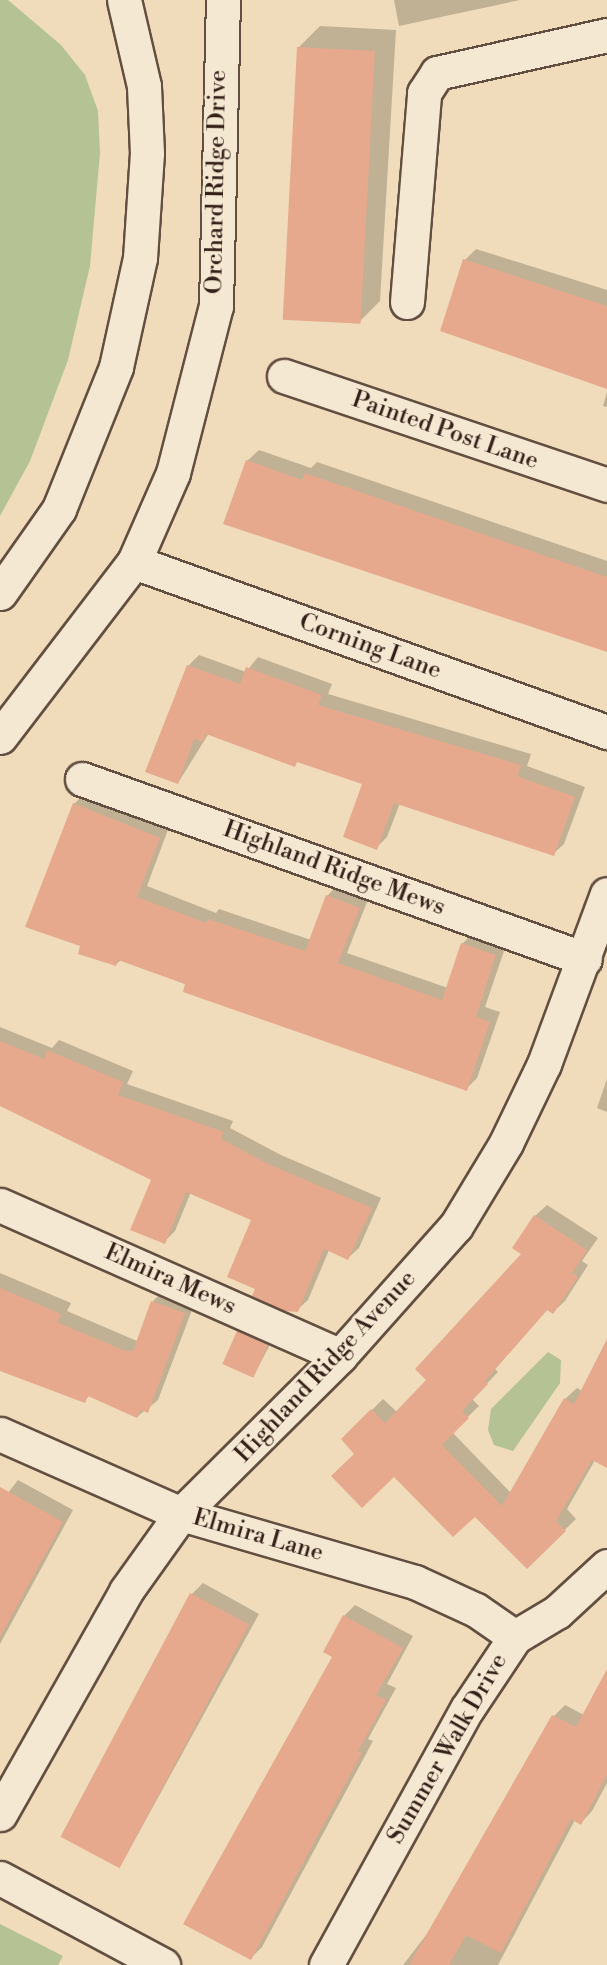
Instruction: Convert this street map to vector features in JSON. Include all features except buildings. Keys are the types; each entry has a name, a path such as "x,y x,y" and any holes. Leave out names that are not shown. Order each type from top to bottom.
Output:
{"street":[{"path":"0,593 58,508 116,367 140,258 144,86 124,0"},
{"name":"Orchard Ridge Drive","path":"0,737 134,562 173,473 216,306 223,0"},
{"path":"407,302 424,93 437,73 607,35"},
{"name":"Painted Post Lane","path":"284,376 607,485"},
{"name":"Corning Lane","path":"134,562 607,732"},
{"name":"Highland Ridge Mews","path":"82,779 585,959"},
{"name":"Highland Ridge Avenue","path":"0,1814 126,1591 181,1514 339,1356 456,1226 506,1143 585,959 607,894"},
{"name":"Elmira Mews","path":"0,1205 339,1356"},
{"name":"Elmira Lane","path":"0,1434 181,1514 415,1582 476,1610 515,1637"},
{"name":"Summer Walk Drive","path":"326,1965 467,1709 515,1637 557,1612 607,1566"},
{"path":"0,1878 163,1965"}],"green space":[{"path":"0,0 8,0 61,45 85,75 98,111 100,153 90,266 68,360 30,461 0,516"},
{"path":"548,1352 561,1360 560,1383 513,1451 494,1445 488,1430 491,1409"},
{"path":"0,1924 63,1956 58,1965 0,1965"}]}
